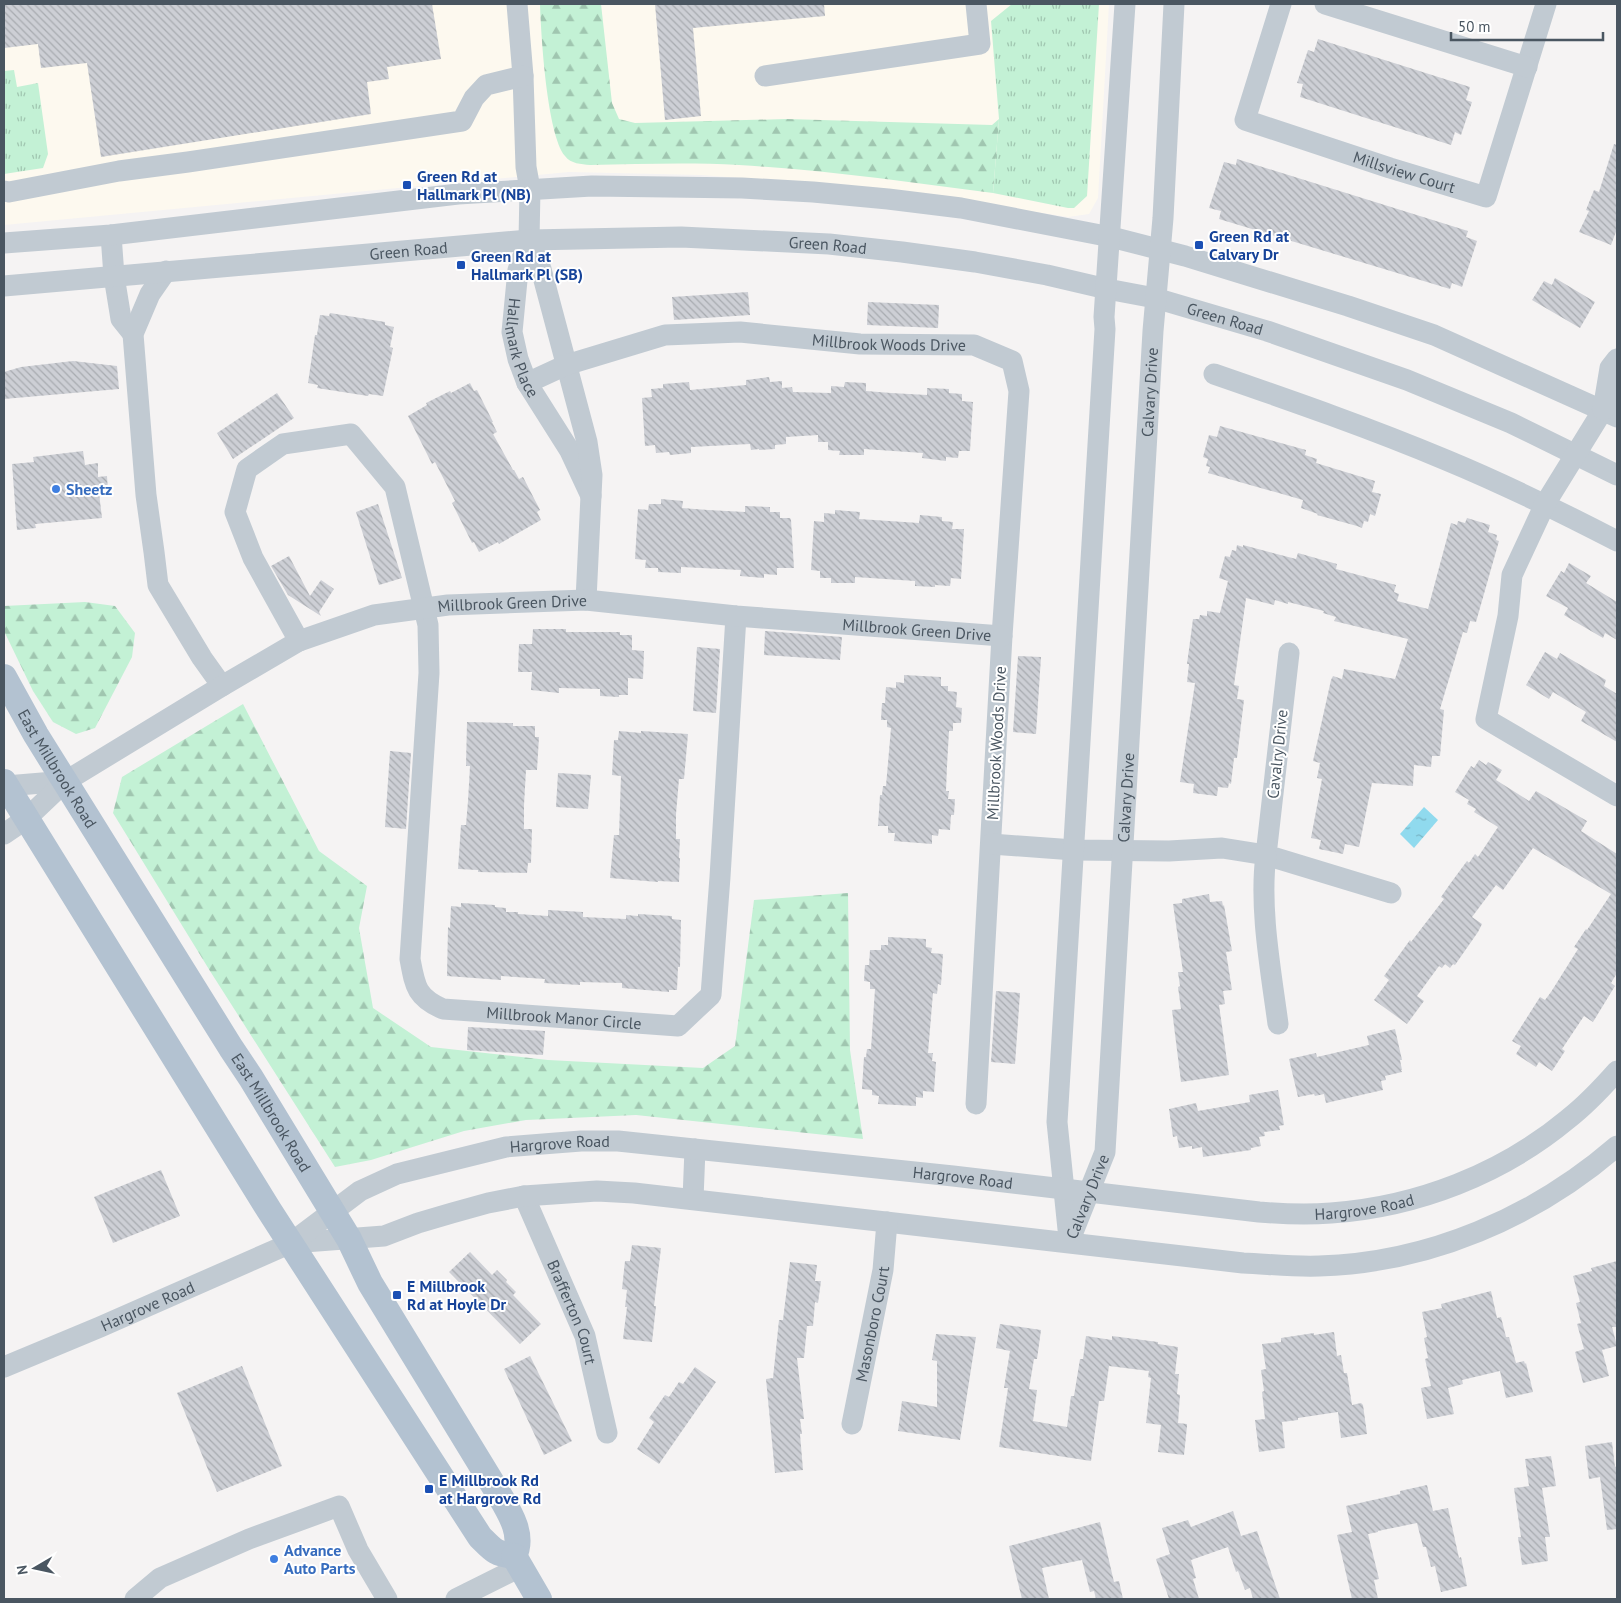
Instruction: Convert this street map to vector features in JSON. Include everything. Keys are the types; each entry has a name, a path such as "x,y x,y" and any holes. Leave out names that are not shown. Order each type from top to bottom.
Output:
{"main road":[{"name":"East Millbrook Road","path":"4,677 36,735 251,1078 349,1239 370,1283 511,1516 516,1530 517,1561"},
{"path":"5,785 291,1244 480,1537 500,1555 517,1561 540,1599"}],"street":[{"path":"517,4 526,167 530,189 529,240"},
{"path":"765,76 980,44 976,4"},
{"name":"Calvary Drive","path":"1069,1242 1056,1122 1125,4"},
{"name":"Calvary Drive","path":"1069,1242 1105,1152 1142,502 1162,218 1174,4"},
{"name":"Millsview Court","path":"1281,4 1245,120 1390,168 1486,197 1546,4"},
{"path":"1325,4 1527,68"},
{"path":"4,191 9,192 119,171 462,121 474,98 486,85 522,76"},
{"path":"4,243 111,235 458,194 530,189 592,186 666,186 814,192 961,208 1159,248 1348,306 1434,335 1612,408"},
{"path":"111,235 114,276 121,319 133,334"},
{"name":"Green Road","path":"4,286 529,240 681,237 829,244 975,262 1156,298 1267,331 1407,380 1502,419 1617,474"},
{"name":"Hallmark Place","path":"529,240 540,269 587,442 592,475 586,600"},
{"name":"Hallmark Place","path":"529,240 518,270 512,332 518,360 528,383 570,451 591,496"},
{"path":"166,271 150,294 133,334 146,495 158,585 202,658 222,686"},
{"name":"Millbrook Woods Drive","path":"528,383 566,365 665,335 740,332 860,344 974,345 1012,362 1019,391 1002,636 976,1104"},
{"path":"1617,359 1610,368 1612,408 1577,455 1545,504 1512,575 1508,616 1486,719 1617,796"},
{"path":"1214,374 1362,427 1445,460 1545,504 1617,541"},
{"name":"Millbrook Manor Circle","path":"299,641 253,558 235,512 247,469 283,444 351,434 394,487 428,625 429,673 410,959 415,985 429,1002 443,1009 678,1026 711,994 721,868 736,616"},
{"name":"Millbrook Green Drive","path":"66,781 299,641 374,615 425,608 586,600 736,616 1002,636"},
{"name":"Cavalry Drive","path":"1266,855 1289,653"},
{"path":"5,785 66,781"},
{"path":"4,834 26,819 66,781"},
{"name":"Millbrook Woods Drive","path":"991,844 1074,850 1123,851"},
{"name":"Calvary Drive","path":"1123,851 1222,848 1266,855 1390,893"},
{"path":"1266,855 1264,873 1268,942 1278,1024"},
{"name":"Hargrove Road","path":"4,1367 291,1244 360,1191 397,1174 506,1147 581,1141 618,1142 1296,1215 1331,1214 1404,1202 1442,1191 1508,1161 1569,1119 1617,1071"},
{"name":"Hargrove Road","path":"291,1244 384,1236 418,1223 488,1203 524,1196 597,1191 693,1199 1243,1263 1319,1266 1394,1258 1430,1249 1467,1236 1536,1205 1568,1185 1617,1146"},
{"path":"693,1199 695,1149"},
{"name":"Brafferton Court","path":"524,1196 585,1336 606,1433"},
{"name":"Masonboro Court","path":"852,1424 883,1270 887,1222"},
{"path":"135,1599 160,1578 249,1539 339,1506 358,1550 387,1599"},
{"path":"456,1599 517,1561"}],"shaded area":[{"path":"4,4 1109,4 1098,198 1089,214 1068,217 878,188 701,175 569,172 4,225"}],"green space":[{"path":"540,4 601,4 612,103 619,119 635,123 787,119 992,125 999,119 993,193 771,167 664,163 590,165 573,162 567,159 559,144 549,106"},
{"path":"1012,4 1099,4 1087,196 1074,208 993,193 999,119 991,21"},
{"path":"14,70 17,87 38,83 48,154 43,168 4,174 4,71"},
{"path":"85,602 115,606 135,633 132,657 95,728 76,734 53,722 33,691 4,631 4,606"},
{"path":"243,704 319,851 367,886 359,928 373,1008 431,1047 548,1060 703,1068 735,1046 754,900 848,893 850,1050 863,1139 636,1115 526,1120 464,1131 371,1160 335,1167 210,971 113,813 122,777"}],"water":[{"path":"1424,807 1438,820 1414,848 1400,834"}],"building":[{"path":"4,4 432,4 441,59 387,67 389,79 367,82 371,114 101,157 87,63 41,68 38,44 4,48"},
{"path":"655,4 824,4 825,16 693,28 701,116 665,120"},
{"path":"1318,39 1470,87 1466,100 1472,102 1461,135 1455,132 1451,145 1300,97 1303,84 1297,83 1308,50 1314,52"},
{"path":"1614,144 1617,145 1617,229 1611,245 1579,232 1589,211 1586,210 1594,190 1599,192"},
{"path":"1237,159 1468,231 1466,237 1477,241 1462,287 1452,283 1450,289 1219,219 1221,211 1209,208 1224,162 1236,165"},
{"path":"1555,278 1595,302 1580,328 1532,300 1544,281 1552,285"},
{"path":"748,292 750,315 674,320 672,297"},
{"path":"868,302 939,305 938,328 867,325"},
{"path":"330,313 385,322 385,325 394,327 390,347 393,348 383,396 369,394 368,396 317,388 318,385 308,383 320,315 329,316"},
{"path":"73,361 117,366 119,389 4,399 4,372 21,367"},
{"path":"769,377 770,382 782,381 782,388 792,387 793,392 831,393 831,386 844,387 845,382 866,383 866,391 891,393 927,395 927,388 949,389 949,393 962,394 962,401 973,402 970,451 959,451 958,458 946,457 946,461 922,458 923,453 864,449 864,455 839,455 840,451 828,450 828,442 818,442 818,435 786,437 786,444 775,445 775,449 751,450 750,444 691,447 691,453 670,455 669,452 656,453 655,445 645,446 642,398 652,397 651,389 663,388 663,384 689,382 690,390 746,385 746,380"},
{"path":"470,383 474,391 477,390 493,422 497,432 493,434 513,470 519,479 523,477 540,510 537,512 541,520 499,544 498,542 479,552 474,542 472,543 452,503 455,501 435,462 432,464 408,416 427,405 426,403"},
{"path":"277,393 294,418 233,459 217,433"},
{"path":"1220,426 1306,450 1305,455 1317,459 1316,463 1375,481 1372,492 1381,494 1375,516 1370,514 1368,522 1364,521 1362,528 1317,515 1301,508 1303,500 1208,473 1210,467 1206,466 1208,459 1203,457 1209,435 1217,437"},
{"path":"83,451 85,465 98,463 98,477 107,476 108,492 99,493 102,518 35,524 36,528 17,530 12,464 34,462 33,457"},
{"path":"661,499 683,501 682,508 745,512 745,506 770,507 770,512 780,512 780,518 790,518 791,520 794,568 777,568 777,575 764,574 764,578 740,576 741,570 681,567 681,573 658,572 658,568 645,568 646,560 635,559 638,509 648,510 649,504 661,504"},
{"path":"378,504 402,578 379,585 356,512"},
{"path":"835,510 860,512 859,519 919,523 920,515 942,517 942,521 953,522 952,529 964,529 961,579 951,578 950,586 935,585 935,587 915,586 915,581 855,577 855,583 831,583 831,578 820,578 820,571 811,570 814,521 824,522 824,513 835,514"},
{"path":"1467,518 1490,525 1488,532 1497,535 1496,540 1499,541 1476,622 1470,621 1467,633 1463,632 1440,709 1444,710 1440,756 1432,756 1431,767 1414,765 1413,786 1372,783 1359,847 1345,844 1343,854 1319,849 1321,840 1311,838 1322,779 1317,778 1320,763 1313,761 1331,680 1333,676 1342,679 1344,669 1395,679 1408,639 1334,621 1336,617 1323,613 1324,611 1288,602 1288,604 1275,600 1274,605 1246,598 1234,685 1239,686 1237,699 1244,700 1237,758 1234,758 1231,784 1229,783 1228,788 1218,787 1217,796 1193,793 1194,784 1180,782 1195,683 1187,682 1189,664 1187,664 1193,619 1199,619 1200,615 1207,616 1207,611 1220,613 1228,581 1219,578 1225,556 1230,557 1232,550 1236,551 1237,545 1296,559 1298,553 1337,564 1336,569 1396,585 1394,592 1399,594 1397,601 1428,609 1451,523 1457,525 1458,521 1465,523"},
{"path":"289,556 310,596 321,580 334,589 319,612 321,616 288,595 271,566"},
{"path":"1569,563 1591,576 1586,583 1617,602 1617,640 1605,633 1603,638 1564,615 1568,608 1546,596 1561,571 1564,573"},
{"path":"533,629 566,629 566,632 620,632 620,635 632,635 632,650 644,651 643,679 628,678 628,695 619,695 619,697 600,696 600,689 559,688 559,693 531,690 532,672 518,672 519,644 532,644"},
{"path":"765,631 842,637 840,660 764,655"},
{"path":"697,647 720,649 716,713 693,711"},
{"path":"1545,652 1557,659 1560,653 1606,680 1604,686 1617,694 1617,742 1581,721 1586,712 1553,692 1549,699 1526,685"},
{"path":"1018,656 1041,657 1036,734 1013,732"},
{"path":"904,675 941,677 941,686 948,686 948,691 957,692 956,707 962,708 961,723 953,723 953,731 949,731 946,791 949,791 948,799 955,799 954,815 951,815 950,830 939,829 938,836 932,835 932,844 894,841 895,833 888,833 888,826 878,826 880,795 882,795 883,786 886,786 891,728 887,727 887,720 881,720 882,703 885,703 886,687 896,688 896,682 904,683"},
{"path":"467,722 513,723 513,726 535,726 535,737 539,737 537,770 526,770 524,805 524,829 532,829 531,863 528,863 527,873 478,872 478,870 458,869 461,825 466,825 468,801 470,766 466,766"},
{"path":"619,731 688,734 684,779 679,779 676,814 676,839 680,839 679,882 610,878 614,835 619,835 621,776 612,775 614,740 618,740"},
{"path":"390,751 411,753 406,829 385,827"},
{"path":"1479,760 1486,765 1488,762 1502,770 1496,780 1529,801 1536,791 1587,821 1581,831 1617,854 1617,973 1611,983 1615,986 1593,1022 1584,1016 1562,1049 1565,1051 1552,1071 1539,1062 1536,1067 1516,1054 1521,1046 1512,1041 1540,997 1545,1000 1551,992 1578,949 1574,947 1611,894 1533,848 1503,890 1496,885 1472,917 1482,924 1478,932 1455,965 1453,964 1450,968 1445,964 1442,968 1439,966 1417,996 1424,1001 1407,1024 1374,1000 1389,980 1384,976 1410,940 1411,942 1444,899 1441,897 1467,861 1469,863 1475,854 1478,857 1498,827 1474,812 1476,809 1467,804 1469,800 1455,792 1471,766 1474,768"},
{"path":"558,773 591,775 588,809 556,807"},
{"path":"1209,894 1210,902 1222,901 1224,905 1232,951 1226,952 1232,990 1223,991 1225,1004 1219,1005 1229,1075 1181,1082 1172,1010 1181,1009 1178,972 1183,972 1173,904 1182,903 1182,899"},
{"path":"461,903 495,905 495,907 506,908 506,912 548,916 548,910 583,912 583,917 626,919 626,915 638,916 638,914 672,916 672,919 681,920 680,967 678,967 677,990 669,990 669,992 622,988 622,983 580,982 580,985 544,983 545,979 501,976 501,980 447,976 448,927 450,928 451,906 461,907"},
{"path":"888,937 926,939 926,947 932,948 931,953 943,954 941,985 938,984 937,994 933,993 928,1053 933,1053 932,1061 936,1062 934,1092 923,1091 923,1098 916,1097 916,1106 878,1104 879,1096 872,1095 872,1090 862,1089 864,1057 866,1057 867,1049 871,1049 875,989 870,989 870,982 864,981 865,965 869,965 870,950 881,950 881,945 888,945"},
{"path":"996,991 1020,993 1015,1064 991,1062"},
{"path":"468,1027 545,1031 543,1055 467,1050"},
{"path":"1395,1029 1402,1060 1400,1060 1402,1072 1385,1076 1386,1080 1381,1081 1383,1090 1326,1103 1324,1094 1298,1097 1289,1059 1316,1053 1317,1057 1369,1045 1367,1036"},
{"path":"1278,1090 1284,1125 1279,1126 1280,1130 1264,1132 1265,1136 1259,1137 1261,1146 1251,1148 1251,1150 1203,1157 1202,1147 1192,1149 1192,1146 1179,1148 1177,1136 1173,1137 1169,1109 1196,1103 1198,1111 1250,1102 1249,1095"},
{"path":"161,1170 180,1216 113,1243 94,1197"},
{"path":"632,1245 661,1248 652,1342 623,1339 627,1290 622,1289 625,1261 630,1261"},
{"path":"470,1252 492,1275 497,1270 507,1280 506,1282 516,1292 513,1295 541,1324 520,1344 449,1272"},
{"path":"1617,1261 1617,1327 1612,1327 1617,1346 1602,1350 1609,1376 1583,1383 1575,1352 1584,1349 1577,1324 1581,1323 1576,1303 1580,1302 1573,1276 1592,1271 1591,1268"},
{"path":"790,1262 817,1265 815,1281 821,1281 818,1303 815,1302 813,1326 807,1326 804,1358 797,1358 804,1419 800,1419 803,1470 775,1473 766,1379 773,1378 779,1320 783,1320"},
{"path":"1491,1291 1497,1318 1501,1317 1516,1363 1524,1361 1526,1363 1533,1392 1506,1398 1500,1371 1462,1380 1463,1384 1448,1388 1454,1414 1427,1419 1421,1388 1431,1386 1425,1359 1428,1358 1424,1338 1427,1337 1422,1312 1442,1308 1441,1304"},
{"path":"1000,1324 1041,1330 1037,1359 1034,1359 1029,1389 1037,1390 1033,1421 1067,1427 1071,1396 1074,1396 1080,1359 1083,1359 1086,1336 1112,1340 1112,1336 1158,1342 1158,1344 1178,1347 1175,1374 1179,1374 1177,1394 1180,1395 1178,1423 1187,1424 1184,1455 1158,1452 1161,1425 1146,1423 1151,1378 1148,1377 1149,1371 1109,1366 1104,1401 1099,1401 1091,1461 999,1447 1008,1388 1004,1388 1010,1351 996,1348"},
{"path":"1334,1332 1337,1356 1341,1355 1344,1373 1347,1373 1352,1405 1361,1403 1363,1405 1367,1434 1341,1438 1338,1412 1298,1418 1298,1420 1282,1422 1285,1448 1259,1452 1255,1420 1265,1419 1261,1370 1266,1369 1262,1344 1281,1342 1281,1338"},
{"path":"936,1334 976,1337 960,1440 898,1431 902,1401 937,1407 937,1361 932,1360"},
{"path":"530,1356 572,1441 544,1455 504,1369"},
{"path":"242,1366 282,1466 217,1492 177,1393"},
{"path":"695,1367 716,1382 659,1464 637,1449 654,1422 649,1418 665,1395 669,1397 679,1382 683,1384"},
{"path":"1612,1442 1615,1467 1617,1466 1617,1529 1607,1530 1600,1477 1589,1479 1585,1446"},
{"path":"1551,1456 1556,1486 1542,1488 1550,1537 1545,1537 1548,1561 1522,1565 1518,1537 1521,1537 1514,1488 1529,1486 1525,1459"},
{"path":"1427,1485 1433,1511 1448,1508 1467,1586 1441,1592 1435,1566 1431,1567 1426,1547 1423,1547 1417,1523 1368,1534 1379,1579 1374,1580 1378,1599 1352,1599 1337,1535 1352,1532 1346,1506 1400,1494 1400,1491"},
{"path":"1233,1511 1241,1536 1257,1531 1280,1599 1253,1599 1250,1588 1245,1590 1238,1571 1236,1572 1228,1547 1191,1560 1196,1578 1193,1579 1199,1599 1169,1599 1156,1559 1170,1554 1162,1528 1188,1520 1191,1527"},
{"path":"1100,1522 1114,1582 1119,1581 1123,1599 1096,1599 1094,1591 1090,1592 1082,1560 1042,1568 1049,1599 1022,1599 1009,1546"}],"place":[{"name":"Green Rd at Hallmark Pl (NB)","path":"407,185"},
{"name":"Green Rd at Calvary Dr","path":"1199,245"},
{"name":"Green Rd at Hallmark Pl (SB)","path":"461,265"},
{"name":"Sheetz","path":"56,489"},
{"name":"E Millbrook Rd at Hoyle Dr","path":"397,1295"},
{"name":"E Millbrook Rd at Hargrove Rd","path":"429,1489"},
{"name":"Advance Auto Parts","path":"274,1559"}]}
